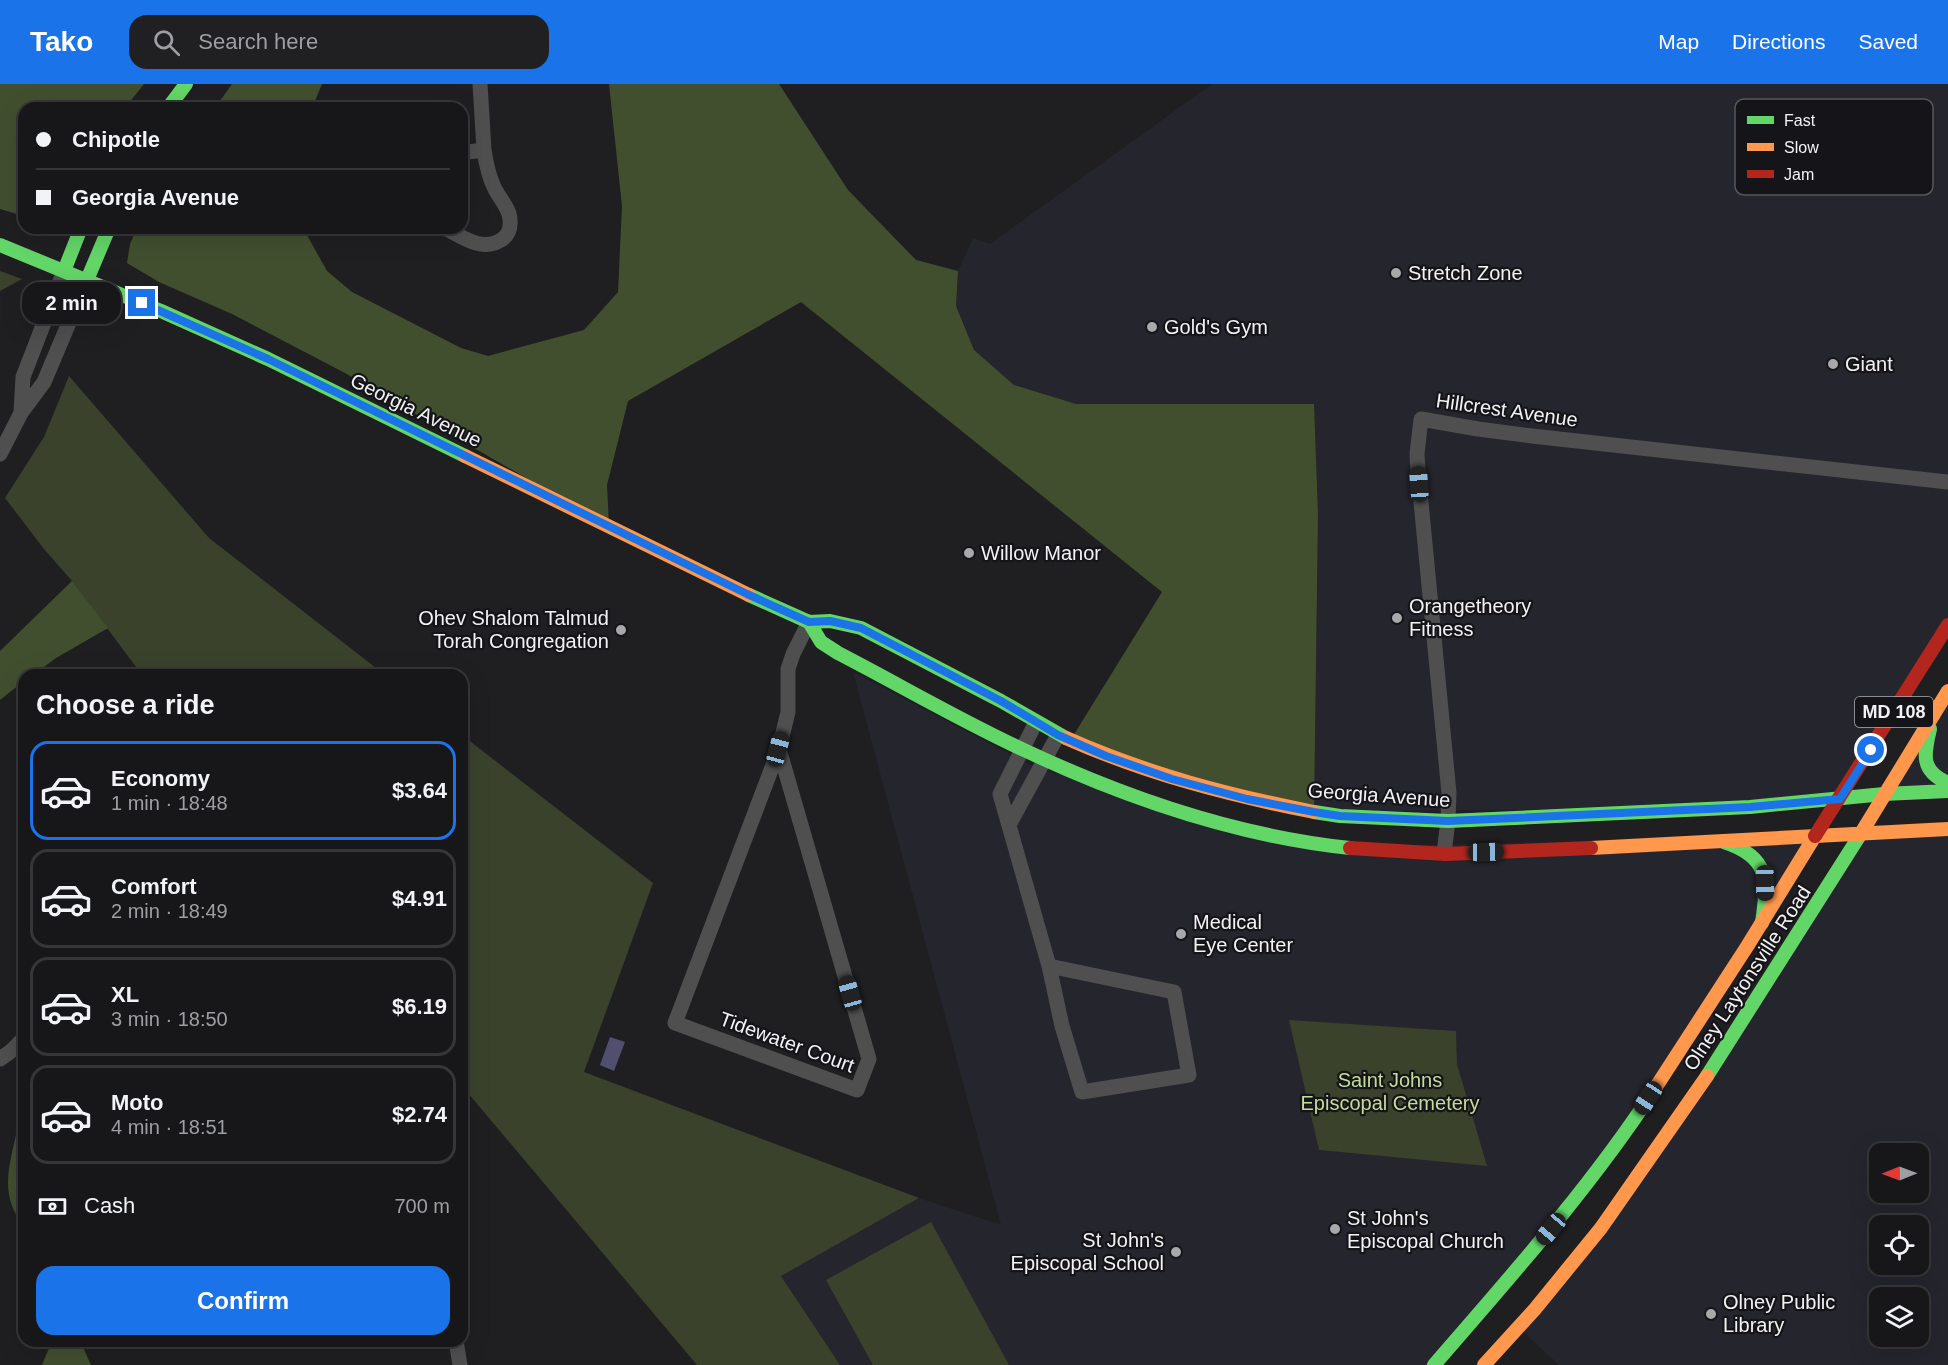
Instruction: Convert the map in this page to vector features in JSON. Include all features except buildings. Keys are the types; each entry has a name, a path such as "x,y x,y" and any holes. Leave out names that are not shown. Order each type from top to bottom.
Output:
{"main road":[{"path":"172,102 186,84"},
{"path":"64,271 79,234"},
{"path":"87,280 106,234"},
{"name":"Georgia Avenue","path":"0,245 87,280 268,359 809,622 830,621 861,628 1001,701 1058,735 1106,756 1172,779 1247,799 1340,816 1448,821 1750,807 1884,794 1948,791"},
{"name":"Georgia Avenue","path":"809,622 821,642 838,653 1023,750 1096,782 1164,808 1244,830 1338,847 1390,852 1444,853 1860,835 1948,829"},
{"name":"MD 108","path":"1815,836 1948,625"},
{"name":"MD 108","path":"1860,835 1948,692"},
{"path":"1935,712 1926,743 1925,762 1928,770 1935,777 1948,783"},
{"name":"Olney Laytonsville Road","path":"1484,1365 1535,1309 1601,1228 1662,1143 1737,1031 1860,835"},
{"name":"Olney Laytonsville Road","path":"1434,1365 1551,1229 1636,1117 1762,923 1815,836"},
{"path":"1722,841 1753,855 1762,868 1765,883 1762,923"}],"street":[{"path":"456,234 475,244 483,245 500,242 509,231 508,212 493,185 484,150 480,84"},
{"path":"468,152 484,150"},
{"path":"21,413 23,377 64,271"},
{"path":"0,454 21,413 44,382 87,280"},
{"name":"Hillcrest Avenue","path":"1444,853 1449,793 1418,471 1417,454 1421,419 1543,437 1948,482"},
{"name":"Tidewater Court","path":"778,749 869,1059 857,1090 675,1023 778,749 788,712 788,669 809,622"},
{"path":"1036,722 1000,794 1082,1092 1190,1075 1174,992 1048,966"},
{"path":"1009,825 1058,735"},
{"path":"0,1059 18,1044"},
{"path":"457,1347 460,1365"}],"shaded area":[{"path":"1212,84 1948,84 1948,625 1840,799 1750,807 1314,812 1318,514 1314,405 1076,404 1014,385 974,350 956,306 958,271 973,238 990,244"},
{"path":"853,672 1039,769 1338,847 1815,836 1652,1095 1431,1365 840,1365 780,1276 919,1198 1001,1225","holes":["1290,1021 1456,1031 1457,1064 1486,1165 1319,1150"]},
{"path":"1948,695 1948,791 1884,794"},
{"path":"1948,829 1948,1365 1559,1365 1519,1328 1601,1228 1860,835"}],"green space":[{"path":"0,84 144,84 130,102 18,102 18,214 0,209"},
{"path":"232,84 322,84 314,102 219,102"},
{"path":"609,84 779,84 848,190 916,260 958,271 956,306 974,350 1014,385 1076,404 1314,404 1318,514 1314,812 1070,741 1162,592 801,302 628,401 607,485 609,526 345,373 232,314 159,282 127,263 134,234 306,234 327,271 352,292 461,348 488,356 584,330 618,292 622,206"},
{"path":"0,271 22,279 0,291"},
{"path":"69,376 209,538 377,669 138,669 72,581 5,498 44,437"},
{"path":"72,581 108,628 41,669 18,669 18,686 0,700 0,651"},
{"path":"468,740 653,883 584,1072 919,1198 781,1276 840,1365 697,1365 468,1093"},
{"name":"Saint Johns Episcopal Cemetery","path":"1289,1020 1456,1031 1457,1064 1487,1166 1319,1150"},
{"path":"18,1134 18,1218 12,1204 8,1182"},
{"path":"931,1222 1009,1365 873,1365 826,1280"},
{"path":"50,1347 83,1347 91,1365 42,1365"}],"water":[{"path":"610,1037 625,1042 614,1071 600,1065"}],"traffic: fast":[{"path":"172,102 186,84"},
{"path":"64,271 79,234"},
{"path":"87,280 106,234"},
{"path":"0,245 161,311 268,359 465,456"},
{"path":"749,595 809,622 830,621 861,628 1001,701 1066,738"},
{"path":"809,622 821,642 838,653 977,727 1063,768 1143,799 1224,825 1266,835 1350,848"},
{"path":"1930,729 1926,746 1926,761 1933,773 1948,783"},
{"path":"1314,812 1340,816 1448,821 1750,807 1884,794 1948,791"},
{"path":"1707,1076 1860,835"},
{"path":"1724,842 1739,848 1758,863 1765,882 1762,923"},
{"path":"1434,1365 1576,1197 1654,1090"}],"traffic: slow":[{"path":"465,456 749,595"},
{"path":"1860,835 1948,691"},
{"path":"1066,738 1157,773 1250,798 1314,812"},
{"path":"1591,848 1948,829"},
{"path":"1654,1090 1815,836"},
{"path":"1484,1365 1535,1309 1601,1228 1707,1076"}],"traffic: jam":[{"path":"1815,836 1948,625"},
{"path":"1350,848 1446,854 1591,848"}],"place":[{"name":"Stretch Zone","path":"1396,273"},
{"name":"Gold's Gym","path":"1152,327"},
{"name":"Giant","path":"1833,364"},
{"name":"Willow Manor","path":"969,553"},
{"name":"Orangetheory Fitness","path":"1397,618"},
{"name":"Ohev Shalom Talmud Torah Congregation","path":"621,630"},
{"name":"Medical Eye Center","path":"1181,934"},
{"name":"St John's Episcopal Church","path":"1335,1229"},
{"name":"St John's Episcopal School","path":"1176,1252"},
{"name":"Olney Public Library","path":"1711,1314"}],"route":[{"path":"142,303 268,359 747,594 809,622 830,621 861,628 1001,701 1070,741 1172,779 1247,799 1340,816 1448,821 1750,807 1840,799 1871,750"}]}
